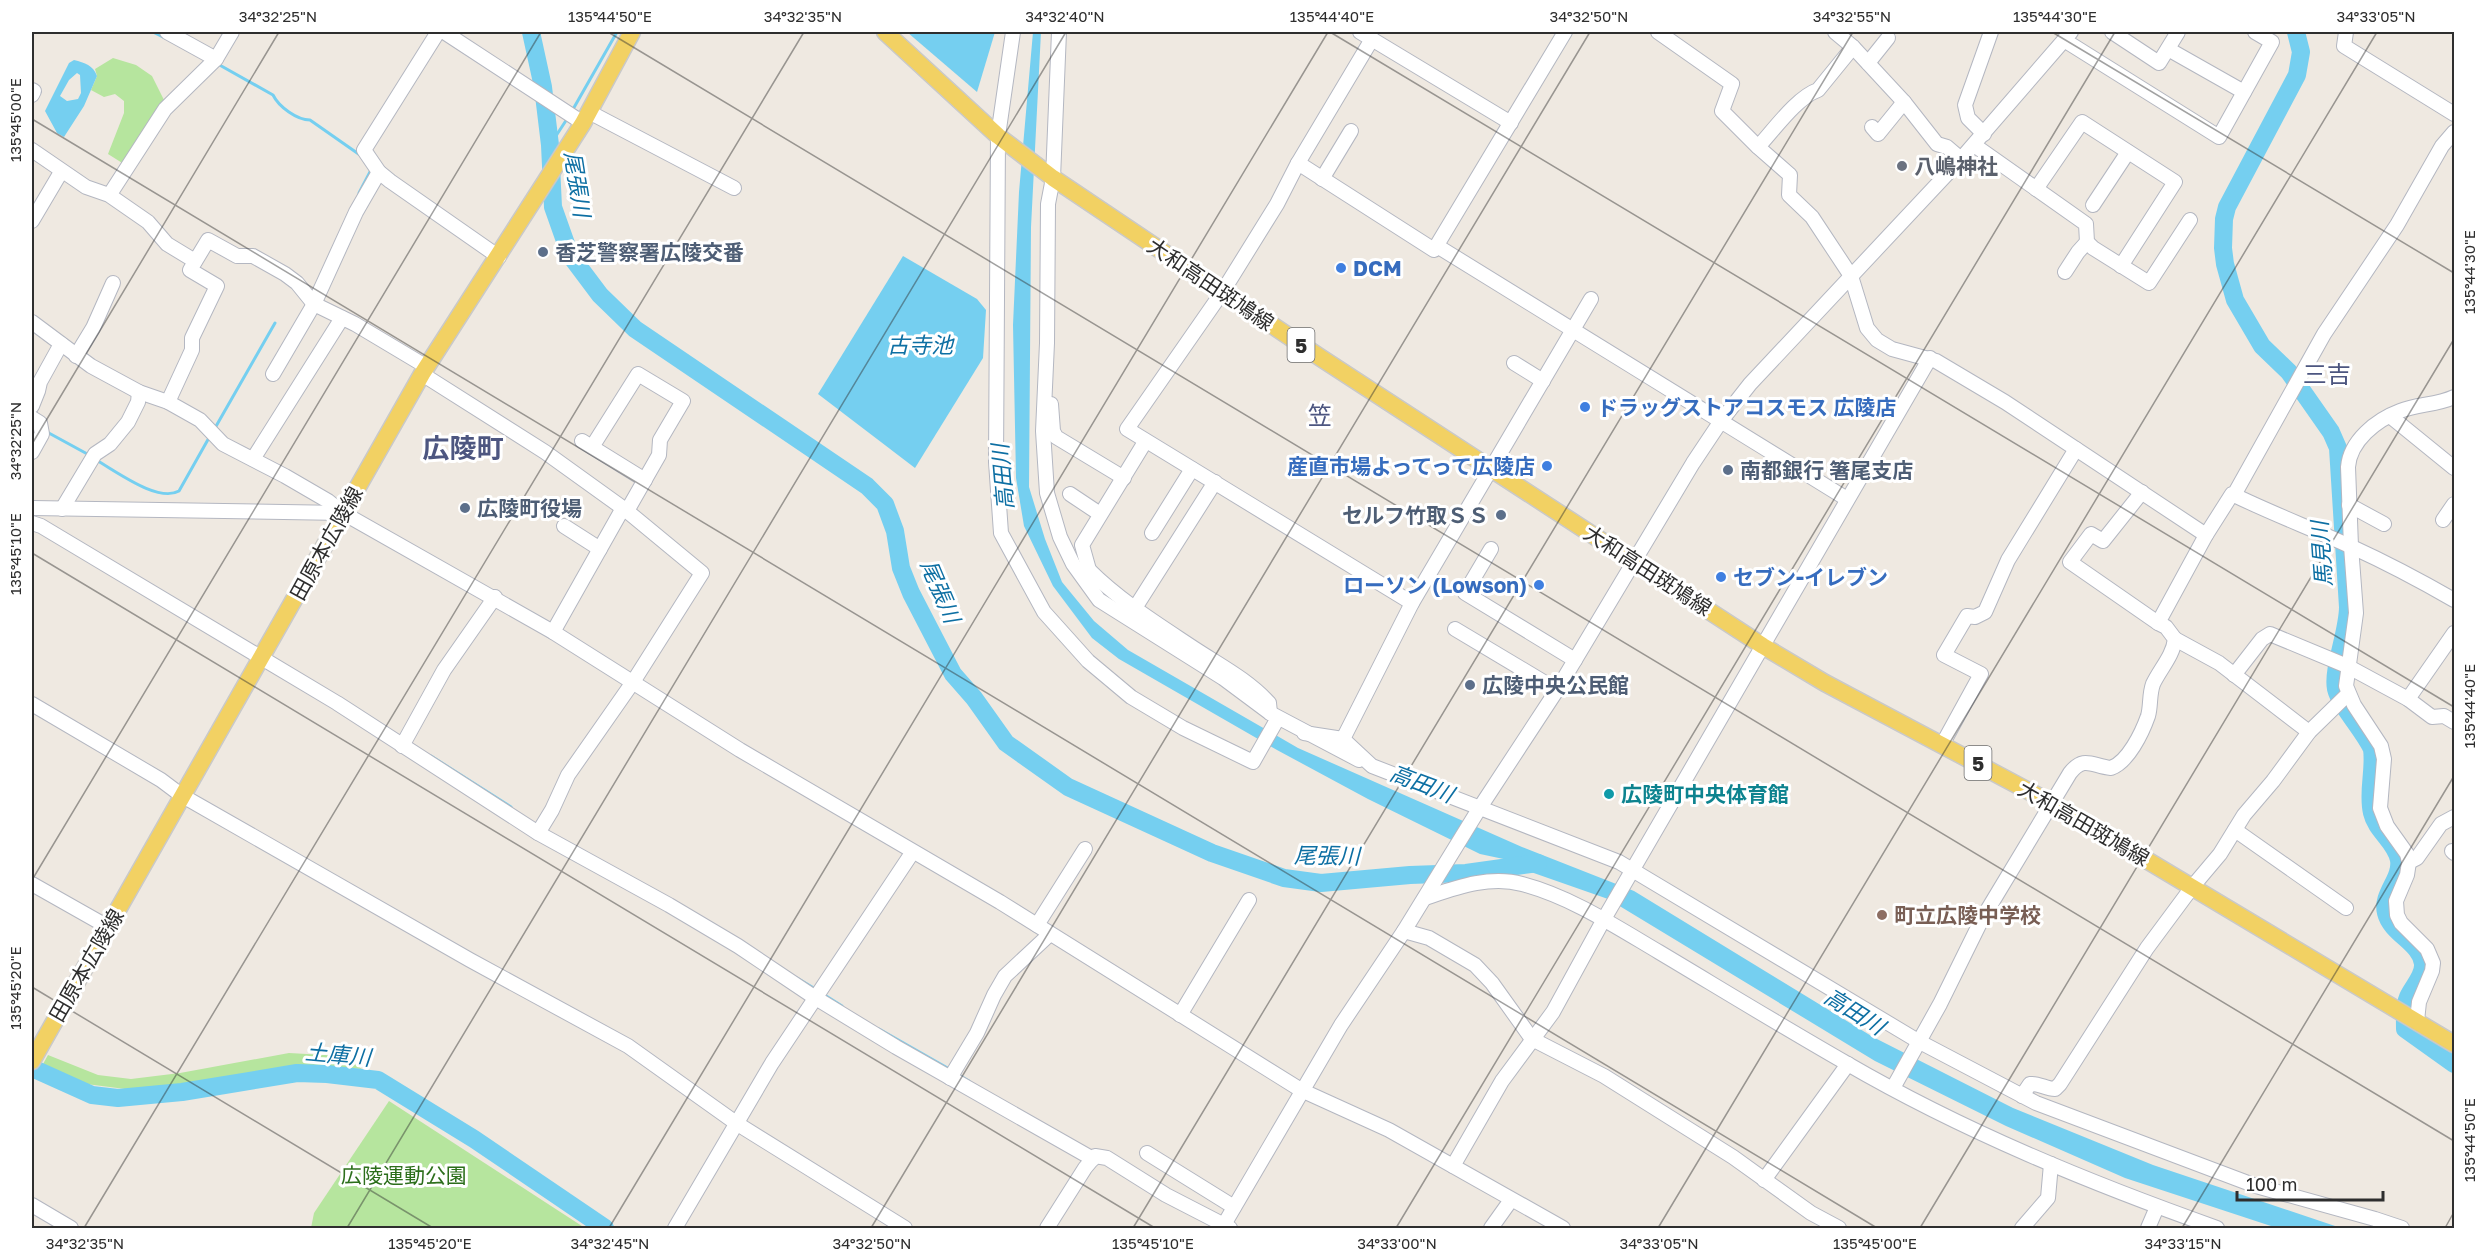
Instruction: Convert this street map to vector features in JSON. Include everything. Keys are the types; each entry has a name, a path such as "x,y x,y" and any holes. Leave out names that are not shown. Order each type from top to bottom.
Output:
{"main road":[{"name":"田原本広陵線","path":"33,1058 425,371 563,155 574,114 632,32"},
{"name":"大和高田斑鳩線","path":"885,32 1001,139 1051,176 1763,646 1825,683 2053,804 2454,1044"}],"street":[{"path":"167,32 212,64"},
{"path":"112,191 165,109 212,64 232,32"},
{"path":"438,32 364,150 379,172 499,257"},
{"path":"444,32 534,92 574,114 734,188"},
{"path":"1013,32 1001,139 996,462 1001,533 1044,612 1088,661 1131,697 1183,728 1253,762 1274,718 1269,703 1248,682 1135,608 1107,588 1089,570"},
{"path":"1059,32 1048,204 1043,461 1052,514 1072,564 1099,600 1222,678 1274,718 1372,766 1478,811 1619,862 1631,873 1918,1042 2022,1096 2066,1115 2266,1190 2402,1228"},
{"path":"1360,32 1511,123"},
{"path":"1298,163 1434,250 1565,32"},
{"path":"1658,32 1732,84 1722,111 1790,175 1789,195 1812,217 1851,276 1863,318 1871,335 1892,349 1930,358 2005,402 2206,535"},
{"path":"1835,32 1853,47 1904,102 1937,144 1947,147 1961,159"},
{"path":"2112,32 2159,63 2178,32"},
{"path":"1047,1228 1095,1156 1107,1158 1225,1228 1234,1207 1341,1024 1404,931 1478,811 1557,690 1721,421 1750,384 1974,145 2067,36 2219,137 2272,42 2255,32"},
{"path":"2346,32 2344,46 2454,114"},
{"path":"1983,134 1968,118 1965,105 1986,34"},
{"path":"1868,63 1888,38"},
{"path":"1372,39 1327,118 1298,163 1277,204 1223,291 1127,429 1412,603"},
{"path":"1758,147 1789,113 1812,92 1818,90 1853,47"},
{"path":"2168,49 2244,92"},
{"path":"32,90 34,91 32,95"},
{"path":"1872,127 1878,134 1904,102"},
{"path":"2036,189 2082,122 2175,182 2121,266"},
{"path":"1322,178 1351,131"},
{"path":"2158,623 2206,535 2232,494 2234,495 2296,382 2353,288 2397,225 2433,159 2454,134"},
{"path":"1974,145 2086,224 2088,242 2092,248 2149,283 2190,220"},
{"path":"32,150 86,187 110,195 148,222 167,244 195,261"},
{"path":"2093,205 2128,152"},
{"path":"32,221 61,172"},
{"path":"273,374 314,304 356,212 379,172"},
{"path":"168,402 192,350 192,338 217,286 190,270 208,240 237,256 253,256 285,274 297,283 314,304 342,318 425,371 545,452 625,510 702,573 633,682 568,775 541,828"},
{"path":"2065,272 2078,252 2088,242"},
{"path":"1437,246 1847,499"},
{"path":"76,356 93,328 113,283"},
{"path":"1343,738 1412,603 1591,299"},
{"path":"253,459 342,318"},
{"path":"32,322 76,356 139,392 168,402 200,420 213,434 253,459 328,501 343,513 495,597 748,756 1037,925 1301,1090 1374,1122 1563,1228"},
{"path":"32,406 40,382 61,344"},
{"path":"1453,1166 1502,1081 1552,1012 1930,358"},
{"path":"1514,363 1543,381"},
{"path":"553,632 600,549 645,480 659,455 660,440 683,401 638,374 587,444 645,480"},
{"path":"62,509 94,457 110,444 128,422 138,402 139,392"},
{"path":"2411,1017 2432,971 2433,963 2427,949 2401,923 2397,915 2396,901 2408,875 2409,862 2407,854 2387,826 2380,808 2384,759 2381,746 2344,698 2342,665 2356,613 2345,544 2349,505 2348,467 2353,449 2365,434 2390,416 2399,411 2444,402 2454,397"},
{"path":"1045,400 1051,403 1056,437 1124,478"},
{"path":"2390,416 2454,468"},
{"path":"32,452 38,426"},
{"path":"1099,600 1099,590 1088,577 1089,570 1082,545 1145,442"},
{"path":"1942,745 1980,674 1944,655 1971,616 1984,612 2008,560 2076,449"},
{"path":"1152,533 1192,469"},
{"path":"1135,608 1215,482"},
{"path":"2142,492 2103,541 2091,534 2070,562 2166,627 2175,639 2211,658 2309,732"},
{"path":"1070,494 1100,514"},
{"path":"2234,495 2405,572 2454,600"},
{"path":"2443,520 2454,504"},
{"path":"2349,505 2384,524"},
{"path":"32,508 343,513"},
{"path":"32,523 41,526 404,741 441,769 738,946 814,997 1093,1159"},
{"path":"564,526 600,549"},
{"path":"1491,549 1465,592 1575,660"},
{"path":"404,741 444,670 495,597"},
{"path":"1455,629 1557,690"},
{"path":"2408,699 2454,633"},
{"path":"2234,675 2262,639 2270,634 2342,665 2408,699 2432,717 2444,716 2454,722"},
{"path":"1893,1086 1982,919 2075,767 2086,762 2111,768 2127,755 2148,717 2152,688 2174,646 2175,639"},
{"path":"2055,1089 2096,1030 2147,948 2220,854 2244,815 2273,781 2309,732 2344,698"},
{"path":"32,705 161,780 181,795 470,960 628,1046 736,1124 905,1228"},
{"path":"1304,733 1343,738 1372,766"},
{"path":"2409,862 2417,858 2441,824 2454,817"},
{"path":"2235,830 2346,908"},
{"path":"1037,925 1085,849"},
{"path":"675,1228 814,997 912,853"},
{"path":"1428,892 1497,881 1518,883 1557,896 1605,917 1848,1064 1973,1129 2051,1164 2157,1207 2217,1228"},
{"path":"32,884 108,927"},
{"path":"1180,1015 1249,900"},
{"path":"1404,931 1429,938 1475,965 1492,983 1532,1039 1604,1076 1733,1157 1811,1213 1839,1228"},
{"path":"950,1078 977,1033 1005,976 1050,934"},
{"path":"1764,1180 1848,1064"},
{"path":"2022,1096 2030,1084 2055,1089"},
{"path":"2055,1089 2066,1115"},
{"path":"1147,1153 1234,1207"},
{"path":"2022,1228 2048,1198 2051,1164"},
{"path":"1491,1228 1511,1200"},
{"path":"32,1205 71,1228"},
{"path":"2148,1228 2157,1207"}],"green space":[{"path":"113,58 136,65 152,76 166,104 127,166 108,154 124,113 124,101 115,94 104,97 91,90 97,76 95,69"},
{"path":"289,1053 343,1056 362,1069 296,1065 168,1087 133,1090 86,1084 43,1064 48,1055 98,1075 131,1079 180,1073"},
{"name":"広陵運動公園","path":"389,1101 585,1228 311,1228 314,1213"}],"water":[{"path":"907,32 995,32 977,92"},
{"path":"1033,32 1041,32 1031,227 1029,487 1045,539 1062,582 1094,621 1128,650 1298,748 1522,847 1634,891 1873,1037 2013,1108 2153,1165 2341,1228 2277,1228 2125,1178 2006,1126 1875,1061 1608,899 1528,871 1513,861 1480,854 1368,799 1277,750 1119,659 1092,638 1053,586 1024,526 1016,478 1013,325 1019,192"},
{"path":"74,60 85,63 93,69 97,76 84,106 64,137 57,133 45,111 69,63","holes":["77,73 80,75 81,93 78,99 67,101 60,96 69,80"]},
{"name":"古寺池","path":"903,256 977,299 986,310 983,358 915,468 818,394"}],"waterway":[{"path":"153,32 165,38"},
{"name":"尾張川","path":"531,32 543,87 550,145 553,207 570,255 600,295 635,329 867,486 885,504 895,531 901,568 911,593 953,674 974,698 1006,743 1068,787 1212,853 1284,878 1321,883 1410,875 1466,873 1538,863"},
{"path":"572,111 617,32"},
{"name":"馬見川","path":"2296,32 2301,52 2297,75 2227,207 2224,219 2225,264 2235,300 2262,346 2289,372 2331,432 2338,448 2348,607 2346,628 2336,671 2336,689 2342,703 2372,749 2370,797 2372,813 2399,860 2398,874 2386,899 2386,913 2394,927 2417,950 2423,964 2420,977 2407,1001 2405,1029 2454,1064"},
{"path":"216,63 273,95 289,112 310,120 360,155"},
{"path":"550,145 567,119"},
{"path":"359,193 371,170"},
{"path":"215,428 275,323"},
{"path":"47,432 91,456"},
{"path":"96,460 137,484 160,493 170,494 179,491 210,436"},
{"path":"431,756 511,807"},
{"path":"797,978 817,990"},
{"path":"823,994 842,1006"},
{"path":"879,1029 951,1070"},
{"name":"土庫川","path":"32,1068 92,1095 118,1098 182,1092 297,1073 378,1080 474,1139 605,1228"},
{"path":"957,1074 969,1081"}],"place":[{"name":"八嶋神社","path":"1902,166"},
{"name":"香芝警察署広陵交番","path":"543,252"},
{"name":"DCM","path":"1341,268"},
{"name":"ドラッグストアコスモス 広陵店","path":"1585,407"},
{"name":"産直市場よってって広陵店","path":"1547,466"},
{"name":"南都銀行 箸尾支店","path":"1728,470"},
{"name":"広陵町役場","path":"465,508"},
{"name":"セルフ竹取ＳＳ","path":"1501,515"},
{"name":"セブン-イレブン","path":"1721,577"},
{"name":"ローソン (Lowson)","path":"1539,585"},
{"name":"広陵中央公民館","path":"1470,685"},
{"name":"広陵町中央体育館","path":"1609,794"},
{"name":"町立広陵中学校","path":"1882,915"}],"district":[{"name":"三吉","path":"2327,373"},
{"name":"笠","path":"1320,414"},
{"name":"広陵町","path":"463,448"}],"water label":[{"name":"高田川","path":"1002,477"},
{"name":"高田川","path":"1422,783"},
{"name":"高田川","path":"1855,1011"}]}
